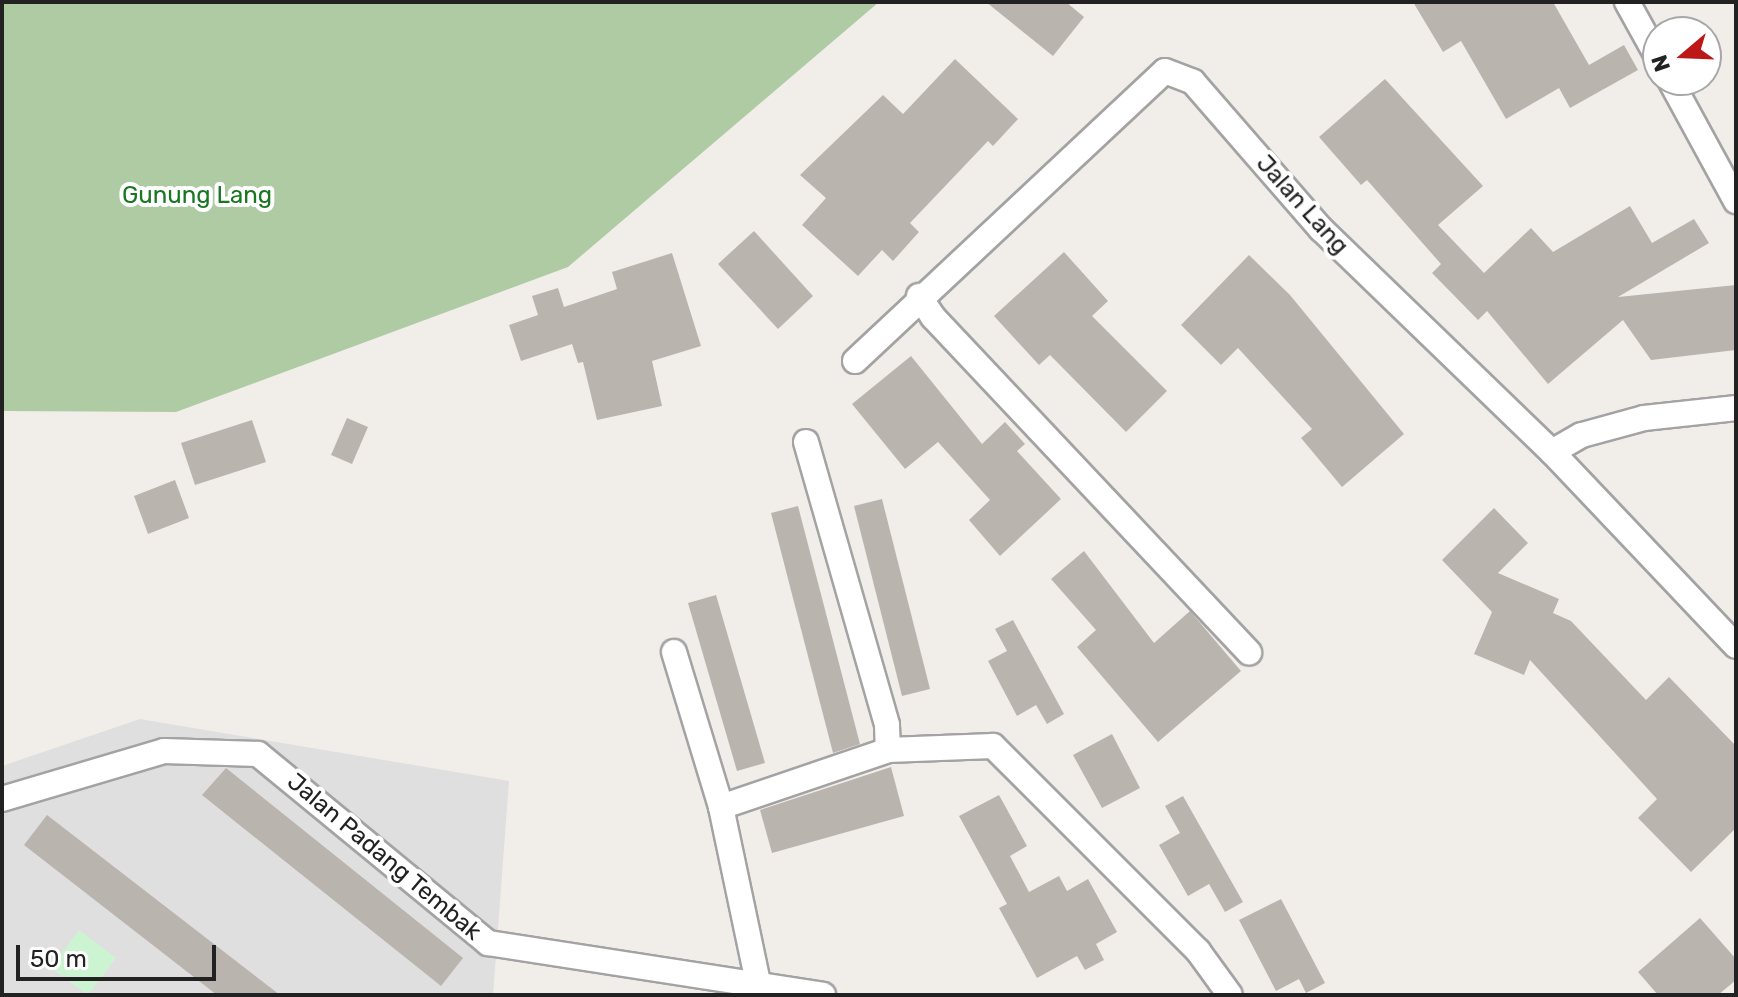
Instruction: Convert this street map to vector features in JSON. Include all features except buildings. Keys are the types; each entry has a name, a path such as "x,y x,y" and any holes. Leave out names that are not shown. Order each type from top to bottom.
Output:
{"street":[{"path":"1627,2 1642,29"},
{"name":"Jalan Lang","path":"855,361 919,296 1165,71 1193,82 1321,229 1552,452 1736,646"},
{"path":"1679,96 1736,201"},
{"path":"919,296 933,317 1249,652"},
{"path":"1552,452 1582,435 1644,418 1736,408"},
{"path":"806,442 887,725 888,750"},
{"path":"674,652 721,807 759,988"},
{"path":"721,807 888,750 993,746 1198,951 1230,995"},
{"name":"Jalan Padang Tembak","path":"2,799 164,751 258,754 488,943 759,988 823,995"}],"shaded area":[{"path":"140,719 509,781 493,995 2,995 2,766"}],"green space":[{"name":"Gunung Lang","path":"2,2 879,2 568,267 176,412 2,411"},
{"path":"79,930 116,958 88,995 51,968"}]}
